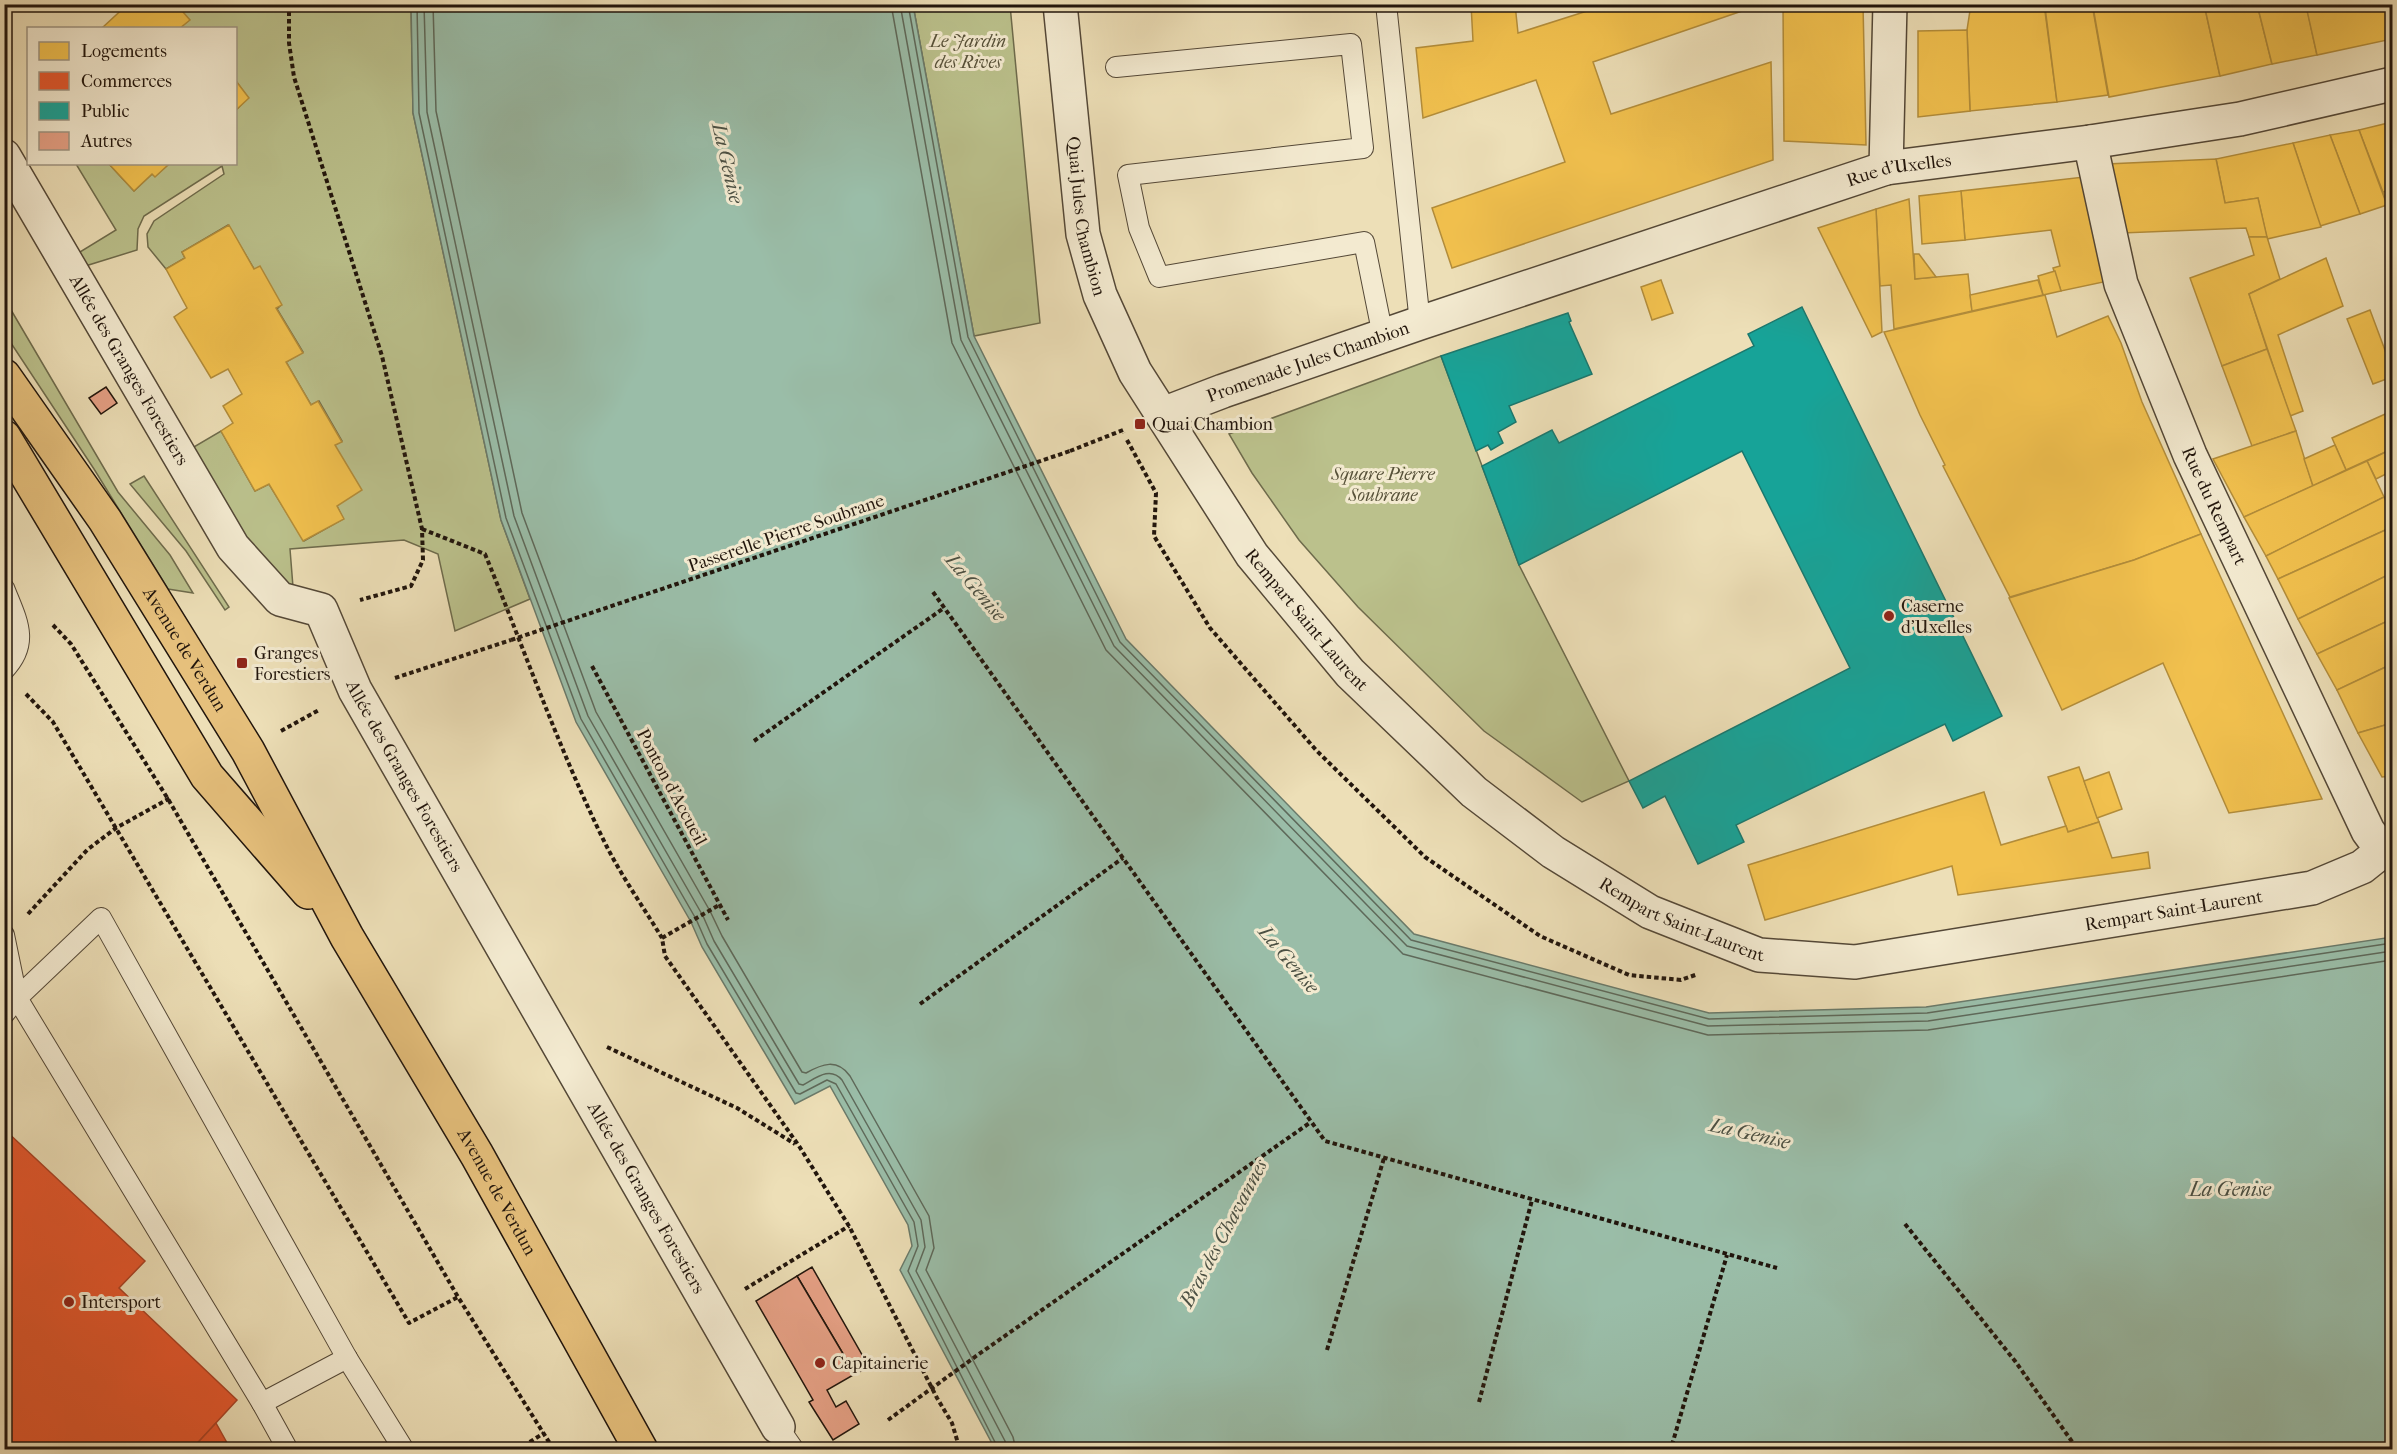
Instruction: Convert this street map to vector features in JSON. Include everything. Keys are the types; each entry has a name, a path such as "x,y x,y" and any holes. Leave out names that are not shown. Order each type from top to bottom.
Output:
{"main road":[{"name":"Avenue de Verdun","path":"4,376 105,520 248,751 347,937 477,1155 641,1449"},
{"name":"Avenue de Verdun","path":"4,437 207,776 347,937"}],"street":[{"name":"Quai Jules Chambion","path":"1060,4 1083,234 1100,295 1135,372 1163,414"},
{"path":"1886,168 1890,4"},
{"name":"Rue d'Uxelles","path":"1420,323 1886,168 2090,142 2240,118 2392,84"},
{"name":"Rue du Rempart","path":"2090,142 2121,284 2190,455 2368,831 2387,847"},
{"name":"Allée des Granges Forestiers","path":"4,156 232,548 280,599 321,610 355,690 786,1438"},
{"name":"Promenade Jules Chambion","path":"1163,414 1420,323"},
{"name":"Rempart Saint-Laurent","path":"1163,414 1252,555 1350,673 1474,792 1553,852 1650,912 1759,955 1855,962 2312,888 2362,867 2387,847"}],"lane":[{"path":"1386,4 1420,323"},
{"path":"1116,67 1351,44 1364,148 1128,175 1139,228 1159,277 1364,242 1383,336"},
{"path":"4,588 20,630 16,658 4,670"},
{"path":"4,1014 17,998 101,918 346,1358 404,1449"},
{"path":"5,937 17,998 288,1449"},
{"path":"262,1403 346,1358"}],"path":[{"path":"289,4 289,43 294,77 382,356 422,529 423,560 411,586 321,610"},
{"name":"Passerelle Pierre Soubrane","path":"397,677 1070,451 1123,430 1156,493 1154,536 1210,628 1316,750 1425,857 1540,936 1629,975 1681,980 1759,955"},
{"path":"422,529 485,554 511,615 536,685 606,846 663,938 665,956 799,1146 849,1226 952,1423 960,1449"},
{"path":"933,592 1325,1141 1777,1268"},
{"path":"754,741 944,608"},
{"path":"49,620 71,644 168,799 458,1297 554,1449"},
{"name":"Ponton d'Accueil","path":"592,666 728,920"},
{"path":"21,688 53,722 409,1323 458,1297"},
{"path":"5,937 87,850 116,828 207,776"},
{"path":"920,1004 1123,858"},
{"path":"663,938 719,904"},
{"path":"597,1042 737,1108 799,1146"},
{"path":"888,1420 1311,1122"},
{"path":"1327,1350 1384,1158"},
{"path":"1479,1402 1532,1200"},
{"path":"1905,1224 2015,1361 2078,1449"},
{"path":"709,1307 752,1285 849,1226"},
{"path":"1672,1445 1727,1255"},
{"path":"517,1449 544,1434"}],"green space":[{"path":"176,5 411,5 413,113 501,520 530,599 455,631 438,554 404,540 290,549 293,587 269,580 187,451 221,431 255,491 269,484 304,541 343,519 337,506 335,445 342,441 319,401 311,405 286,362 303,352 277,309 281,305 254,269 228,225 182,252 185,258 166,269 148,247 147,234 154,221 224,174 222,166 144,216 138,229 137,250 82,267 75,255 116,230 77,165 110,165 134,191 152,174 155,176 168,165 237,165 237,109 248,98 237,82 237,27 181,27 189,20"},
{"name":"Le Jardin des Rives","path":"913,5 1010,5 1040,323 974,336"},
{"path":"4,298 118,492 170,555 193,593 168,589 94,469 5,334"},
{"name":"Square Pierre Soubrane","path":"1441,356 1519,565 1629,781 1582,802 1484,731 1358,607 1299,540 1252,473 1229,434"},
{"path":"144,476 229,607 225,610 186,551 130,484"}],"water":[{"path":"411,5 913,5 974,336 1126,639 1414,934 1709,1013 1926,1007 2392,937 2392,1449 995,1449 900,1270 912,1246 908,1225 830,1086 795,1104 702,947 691,922 576,722 501,520 413,113"}],"building: Logements":[{"path":"128,4 176,4 190,20 181,27 103,27"},
{"path":"1471,4 1515,4 1518,33 1609,4 1743,4 1745,10 1593,62 1611,114 1771,62 1773,160 1452,268 1432,208 1565,162 1536,80 1423,118 1416,48 1473,41"},
{"path":"1783,4 1863,4 1866,145 1784,141"},
{"path":"1971,4 2044,4 2057,102 1970,111 1967,30"},
{"path":"2063,4 2092,4 2108,95 2057,102 2045,7"},
{"path":"2107,4 2204,4 2220,76 2109,97 2093,7"},
{"path":"2204,4 2257,4 2272,64 2220,76"},
{"path":"2257,4 2306,4 2317,55 2272,64"},
{"path":"2392,4 2392,39 2317,55 2306,6"},
{"path":"1967,30 1970,111 1918,117 1918,31"},
{"path":"237,82 249,98 237,109"},
{"path":"2392,122 2392,190 2383,192 2359,130"},
{"path":"2359,130 2387,205 2360,214 2330,135"},
{"path":"2330,135 2360,214 2320,226 2293,143"},
{"path":"2293,143 2321,227 2267,239 2258,198 2225,203 2216,159"},
{"path":"2216,159 2225,203 2258,198 2267,237 2249,237 2246,228 2122,233 2107,164"},
{"path":"110,165 168,165 155,177 152,174 134,191"},
{"path":"2084,177 2108,281 2061,291 2053,268 2060,266 2051,230 1965,240 1961,191"},
{"path":"2392,190 2392,203 2387,205 2383,192"},
{"path":"1961,191 1965,240 1922,244 1919,196"},
{"path":"1909,199 1915,279 1968,274 1972,311 1894,329 1891,285 1880,286 1876,209"},
{"path":"2392,203 2392,221 2387,205"},
{"path":"1876,209 1882,332 1872,337 1818,228"},
{"path":"229,225 254,269 260,266 282,305 276,308 303,353 286,362 311,405 318,401 342,442 335,445 362,490 337,506 344,519 303,541 269,484 255,491 221,431 233,423 223,406 242,394 228,369 211,378 174,317 187,308 166,269 185,258 182,252"},
{"path":"2249,237 2267,237 2280,279 2249,294 2267,349 2222,366 2190,278 2254,255"},
{"path":"1914,254 1919,254 1936,277 1915,279"},
{"path":"2326,258 2343,306 2278,335 2303,411 2290,416 2249,294"},
{"path":"2055,271 2061,291 2043,295 2038,276"},
{"path":"1661,280 1673,313 1652,320 1641,287"},
{"path":"2038,280 2043,295 1972,311 1970,295"},
{"path":"2045,295 2057,337 2108,316 2121,343 2142,402 2201,534 2134,560 2010,597 1943,466 1945,465 1920,415 1884,332"},
{"path":"2370,310 2392,369 2392,377 2373,384 2347,319"},
{"path":"2267,349 2296,431 2252,446 2222,366"},
{"path":"2392,411 2392,449 2346,470 2332,438"},
{"path":"2296,431 2313,486 2244,517 2213,459"},
{"path":"2335,445 2346,470 2313,486 2304,459"},
{"path":"2392,449 2392,471 2376,479 2367,461"},
{"path":"2367,461 2384,497 2266,556 2244,517"},
{"path":"2384,497 2392,514 2392,527 2278,579 2266,556"},
{"path":"2392,527 2392,573 2298,619 2278,579"},
{"path":"2201,534 2322,799 2229,813 2163,663 2062,710 2009,598 2134,560"},
{"path":"2392,573 2392,619 2317,654 2298,619"},
{"path":"2392,619 2392,664 2337,690 2317,654"},
{"path":"2392,664 2392,723 2358,733 2337,690"},
{"path":"2392,723 2392,776 2382,777 2358,733"},
{"path":"2079,767 2099,822 2068,832 2048,777"},
{"path":"2109,772 2122,809 2097,818 2084,781"},
{"path":"1984,792 2001,845 2066,826 2068,832 2099,822 2112,858 2148,852 2150,868 1958,895 1952,866 1765,920 1748,865"}],"building: Commerces":[{"name":"Intersport","path":"4,1129 145,1261 119,1288 237,1400 191,1450 4,1450"},
{"path":"216,1423 231,1450 191,1450"}],"building: Public":[{"name":"Caserne d'Uxelles","path":"1802,307 2002,716 1953,741 1945,724 1736,825 1744,842 1698,864 1665,796 1643,808 1629,781 1850,668 1742,451 1519,565 1482,466 1552,430 1559,443 1754,346 1748,334"},
{"path":"1568,313 1571,321 1569,322 1592,374 1509,406 1516,422 1498,432 1503,443 1491,450 1488,445 1476,451 1441,356"}],"building: Autres":[{"path":"106,387 117,403 101,414 89,398"},
{"path":"812,1267 869,1367 855,1374 797,1276"},
{"name":"Capitainerie","path":"797,1276 855,1374 827,1390 836,1407 846,1401 859,1424 833,1440 809,1402 813,1400 756,1301"}],"place":[{"name":"Quai Chambion","path":"1140,424"},
{"name":"Caserne d'Uxelles","path":"1889,616"},
{"name":"Granges Forestiers","path":"242,663"},
{"name":"Intersport","path":"69,1302"},
{"name":"Capitainerie","path":"820,1363"}],"water label":[{"name":"La Genise","path":"728,163"},
{"name":"La Genise","path":"976,587"},
{"name":"La Genise","path":"1289,959"},
{"name":"La Genise","path":"1750,1133"},
{"name":"La Genise","path":"2230,1189"},
{"name":"Bras des Chavannes","path":"1223,1233"}]}
